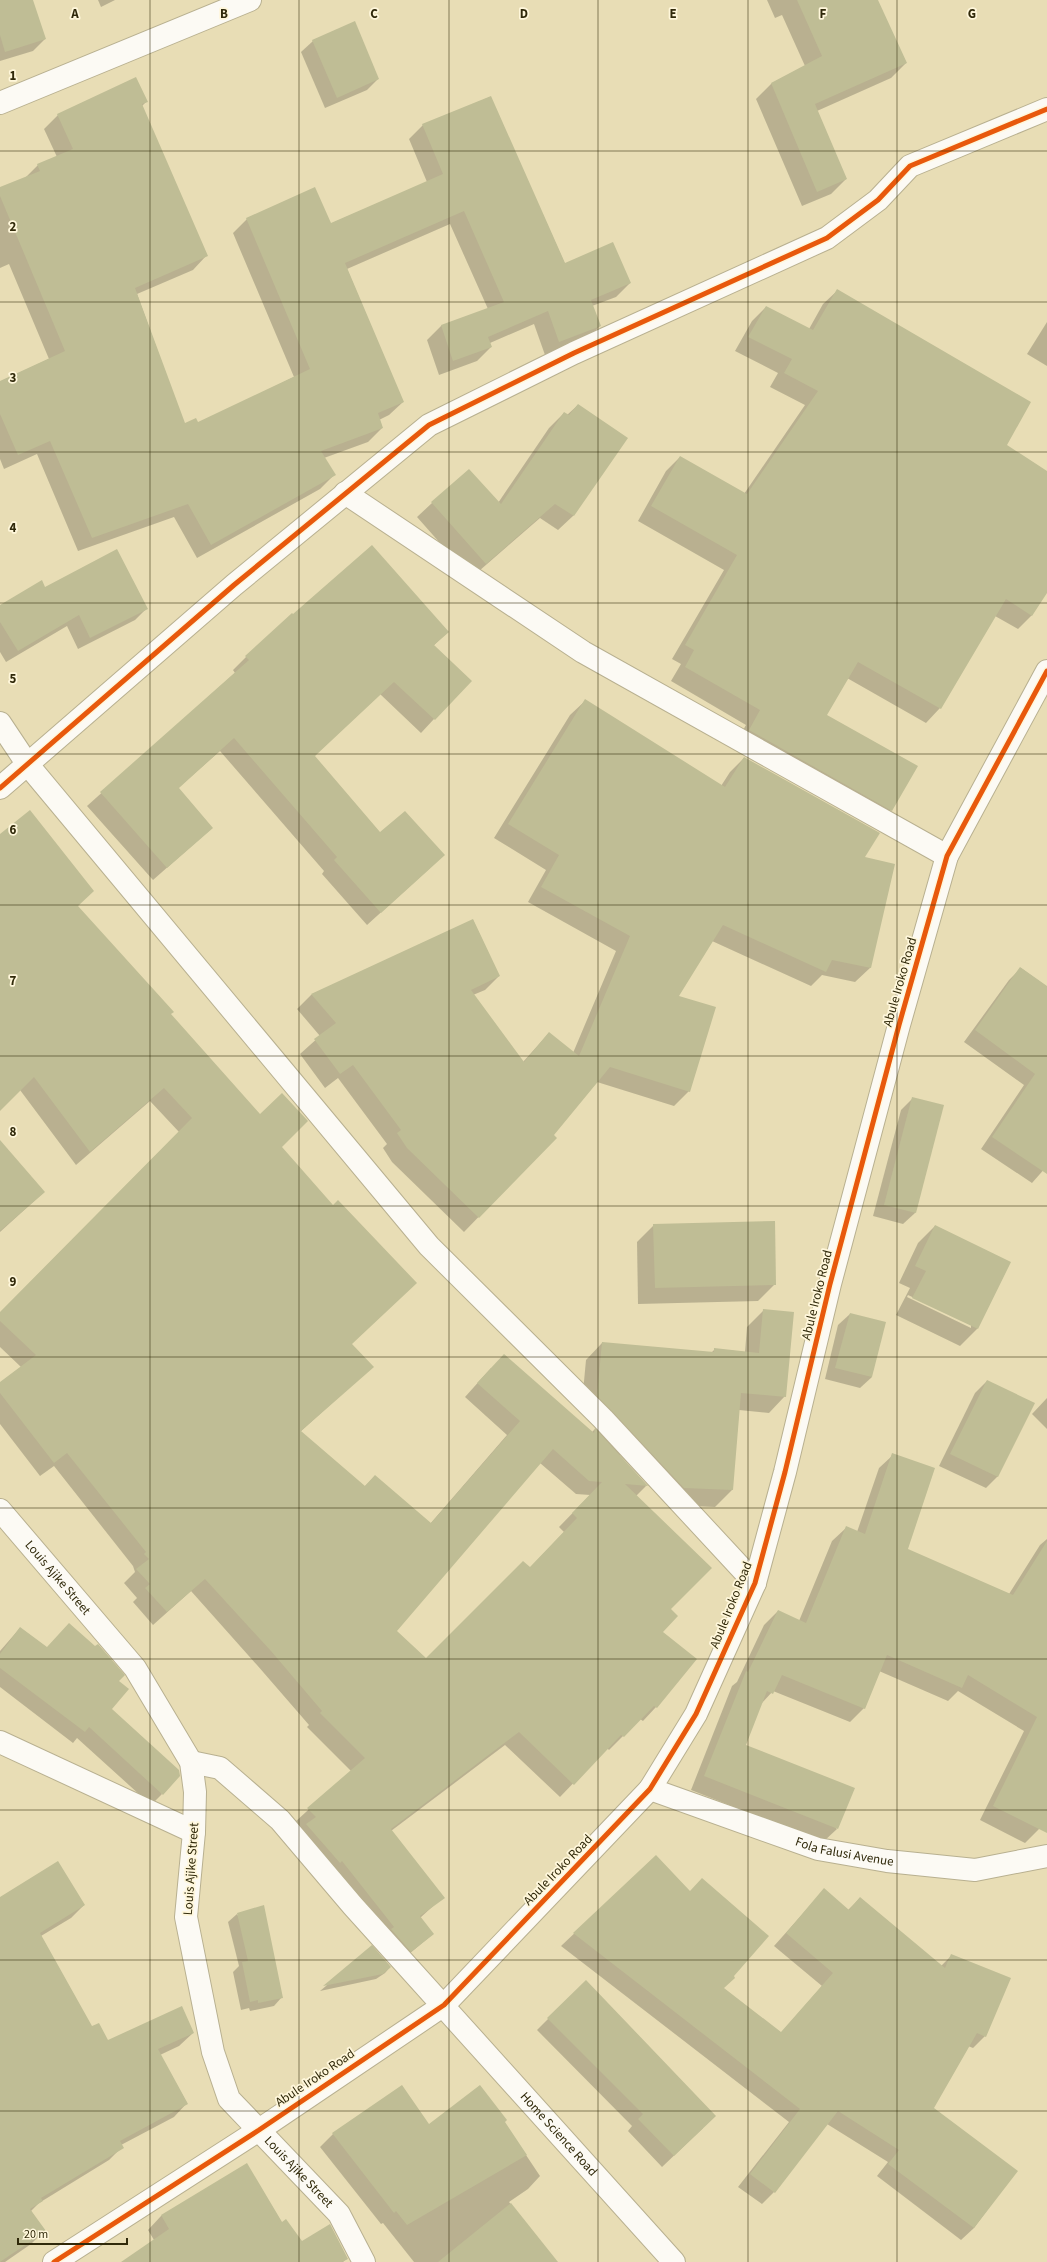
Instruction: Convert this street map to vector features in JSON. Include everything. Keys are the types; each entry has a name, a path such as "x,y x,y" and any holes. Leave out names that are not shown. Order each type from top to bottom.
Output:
{"street":[{"path":"0,103 250,0"},
{"path":"0,788 234,585 429,425 574,353 828,238 878,200 910,166 1047,109"},
{"path":"345,493 583,652 947,856"},
{"name":"Abule Iroko Road","path":"54,2262 259,2130 444,2005 650,1789 696,1714 755,1583 785,1472 832,1276 899,1025 947,856 1047,671"},
{"path":"0,723 28,765 429,1246 603,1419 755,1583"},
{"name":"Louis Ajike Street","path":"0,1510 135,1668 191,1762 195,1792 194,1832 186,1917 213,2052 229,2099 339,2214 364,2262"},
{"path":"0,1742 194,1832"},
{"name":"Home Science Road","path":"191,1762 220,1768 280,1820 353,1906 444,2005 674,2262"},
{"name":"Fola Falusi Avenue","path":"650,1789 818,1849 887,1861 975,1870 1047,1856"}],"building":[{"path":"0,0 33,0 46,39 5,52 0,35"},
{"path":"797,0 878,0 907,63 815,104 847,179 817,192 771,83 822,56"},
{"path":"355,21 379,79 337,98 312,40"},
{"path":"136,77 148,102 142,104 208,256 135,288 185,423 196,418 198,422 310,369 246,218 315,187 331,223 443,174 422,124 491,96 565,263 613,242 631,283 591,300 601,326 559,342 548,311 488,337 492,347 453,361 441,325 504,302 464,211 345,263 404,402 378,413 383,428 321,451 336,475 211,545 188,504 92,538 50,441 18,455 0,414 0,381 65,351 0,196 0,187 40,171 37,164 73,149 57,114"},
{"path":"837,289 1031,402 1007,445 1047,471 1047,593 1032,616 1006,599 941,709 858,662 827,715 918,766 892,811 749,730 760,710 685,667 694,650 685,645 737,555 651,506 680,456 747,494 818,391 784,373 792,359 748,337 766,306 813,330"},
{"path":"578,404 628,438 574,516 555,504 486,564 431,502 469,469 501,504 564,412 569,415"},
{"path":"372,545 449,632 434,645 472,681 435,720 394,682 315,756 380,832 405,811 445,855 381,913 334,860 337,857 234,738 179,788 213,828 167,868 100,792 249,660 245,656 292,613 293,614"},
{"path":"117,549 148,609 90,638 79,615 18,651 0,622 0,605 42,580 45,587"},
{"path":"585,699 725,787 744,757 880,833 865,857 895,864 871,968 832,960 826,972 723,925 679,996 716,1007 690,1092 610,1067 554,1135 557,1138 479,1218 407,1148 397,1133 401,1130 353,1065 340,1074 314,1039 336,1023 311,994 473,919 500,976 471,990 524,1062 549,1032 579,1056 630,936 541,887 559,855 508,824"},
{"path":"30,810 94,891 78,906 174,1012 171,1014 260,1114 282,1093 308,1121 282,1147 333,1205 338,1200 417,1283 352,1344 374,1367 301,1431 365,1486 375,1475 431,1523 520,1421 477,1383 504,1354 594,1433 595,1428 648,1486 625,1484 712,1568 671,1609 678,1616 663,1632 697,1659 657,1708 654,1706 624,1737 621,1735 574,1785 519,1732 391,1829 445,1898 420,1916 434,1934 411,1952 391,1929 394,1927 342,1861 340,1863 306,1824 316,1817 307,1808 365,1758 320,1713 322,1711 271,1651 205,1579 167,1612 145,1588 150,1584 136,1569 149,1559 144,1554 146,1552 67,1453 54,1463 0,1393 0,1382 36,1355 0,1321 0,1312 192,1118 164,1088 90,1152 34,1077 0,1111 0,834","holes":["553,1449 589,1481 602,1482 572,1513 577,1518 530,1567 523,1561 426,1658 397,1631"]},
{"path":"1020,967 1047,986 1047,1174 992,1137 1035,1074 975,1030"},
{"path":"912,1097 944,1105 916,1213 884,1205"},
{"path":"0,1140 45,1192 0,1231"},
{"path":"775,1221 776,1285 655,1288 653,1224"},
{"path":"935,1225 1011,1262 978,1329 912,1298 926,1271 915,1266"},
{"path":"763,1309 794,1312 786,1397 741,1393 733,1490 684,1488 597,1396 602,1342 714,1352 714,1348 759,1353"},
{"path":"850,1313 886,1322 872,1377 835,1368"},
{"path":"987,1380 1035,1403 998,1477 950,1454"},
{"path":"892,1453 935,1468 908,1549 1013,1595 1047,1541 1047,1833 993,1806 1037,1717 968,1675 962,1688 887,1655 865,1709 782,1675 773,1694 767,1691 746,1745 855,1788 838,1829 704,1776 746,1671 748,1672 778,1610 806,1623 846,1526 865,1534"},
{"path":"69,1623 95,1646 98,1644 125,1675 119,1681 129,1689 112,1709 179,1770 180,1776 163,1795 89,1727 85,1732 0,1668 0,1654 20,1627 47,1647"},
{"path":"656,1855 690,1891 702,1878 769,1936 734,1976 735,1978 724,1988 781,2032 833,1973 786,1933 824,1888 849,1910 860,1897 945,1968 951,1954 1011,1978 986,2037 977,2033 934,2108 1018,2171 974,2228 888,2164 899,2150 838,2111 775,2193 750,2174 800,2109 573,1933"},
{"path":"58,1861 85,1905 40,1933 92,2026 99,2023 108,2040 182,2006 194,2033 158,2049 188,2104 120,2141 124,2148 41,2198 43,2201 30,2209 46,2231 0,2262 0,1897"},
{"path":"264,1905 283,1998 258,2003 258,2000 250,2002 242,1962 248,1961 237,1913"},
{"path":"372,1945 391,1967 383,1974 323,1986"},
{"path":"586,1980 716,2116 674,2156 638,2119 643,2114 547,2018"},
{"path":"402,2085 429,2124 480,2085 507,2120 505,2122 527,2155 407,2225 396,2211 394,2213 332,2133"},
{"path":"247,2163 282,2222 286,2219 302,2241 330,2224 348,2259 342,2262 121,2262 169,2229 161,2215"},
{"path":"511,2203 558,2262 438,2262"}],"cycle path":[{"path":"0,788 234,585 429,425 574,353 827,238 878,200 910,166 1047,109"},
{"path":"54,2262 259,2130 444,2005 650,1789 696,1714 755,1583 785,1472 830,1284 899,1025 947,856 1047,671"}]}
